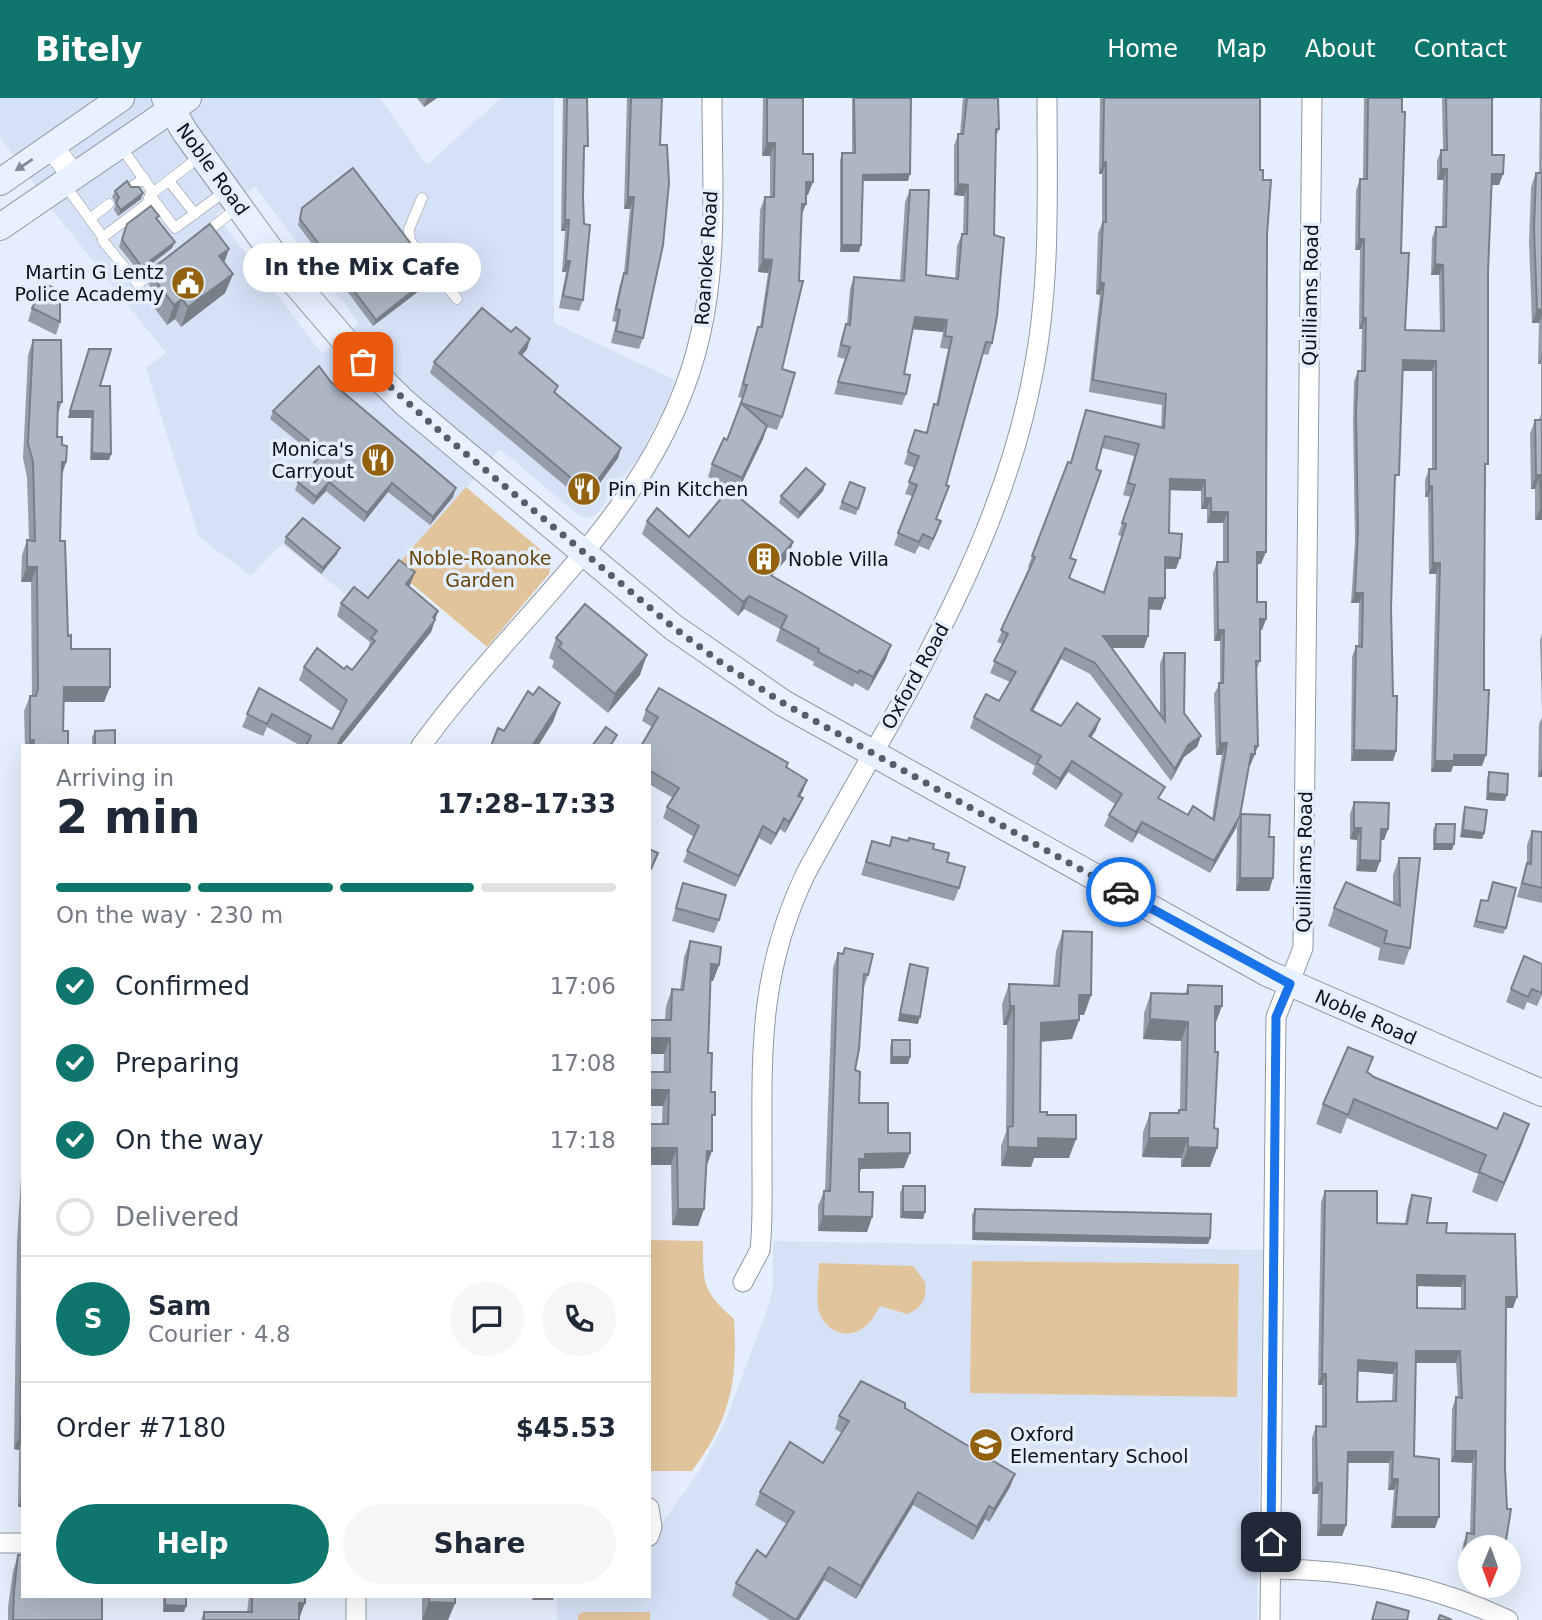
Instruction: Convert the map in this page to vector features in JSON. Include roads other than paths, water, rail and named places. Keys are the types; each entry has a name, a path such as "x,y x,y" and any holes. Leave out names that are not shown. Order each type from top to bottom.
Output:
{"main road":[{"path":"0,182 121,98"},
{"path":"0,227 174,102"},
{"name":"Noble Road","path":"174,102 203,155 319,313 383,383 723,664 783,703 1290,984 1542,1093"}],"street":[{"name":"Roanoke Road","path":"423,744 583,551 652,460 671,424 694,362 703,321 709,271 712,98"},
{"name":"Oxford Road","path":"743,1282 760,1250 764,1034 773,960 799,887 960,592 992,519 1016,447 1034,371 1044,298 1047,98"},
{"name":"Quilliams Road","path":"1270,1620 1276,1017 1303,948 1312,98"},
{"path":"51,146 68,179"},
{"path":"0,1543 21,1544"},
{"path":"1270,1569 1314,1570 1395,1580 1440,1592 1508,1620"},
{"path":"356,1598 356,1620"}],"lane":[{"path":"118,144 144,178 175,229 195,214 234,198"},
{"path":"103,237 147,204 152,194 203,155"},
{"path":"132,187 144,178"},
{"path":"68,179 103,241 138,284 167,262"},
{"path":"169,181 195,214"},
{"path":"197,239 234,198"},
{"path":"422,198 409,229 410,241 457,299"},
{"path":"91,218 109,204"}],"place":[{"name":"Martin G Lentz Police Academy","path":"188,283"},
{"name":"In the Mix Cafe","path":"363,362"},
{"name":"Monica's Carryout","path":"378,460"},
{"name":"Pin Pin Kitchen","path":"584,489"},
{"name":"Noble Villa","path":"764,559"},
{"name":"Oxford Elementary School","path":"986,1445"}],"park label":[{"name":"Noble-Roanoke Garden","path":"480,569"}]}
